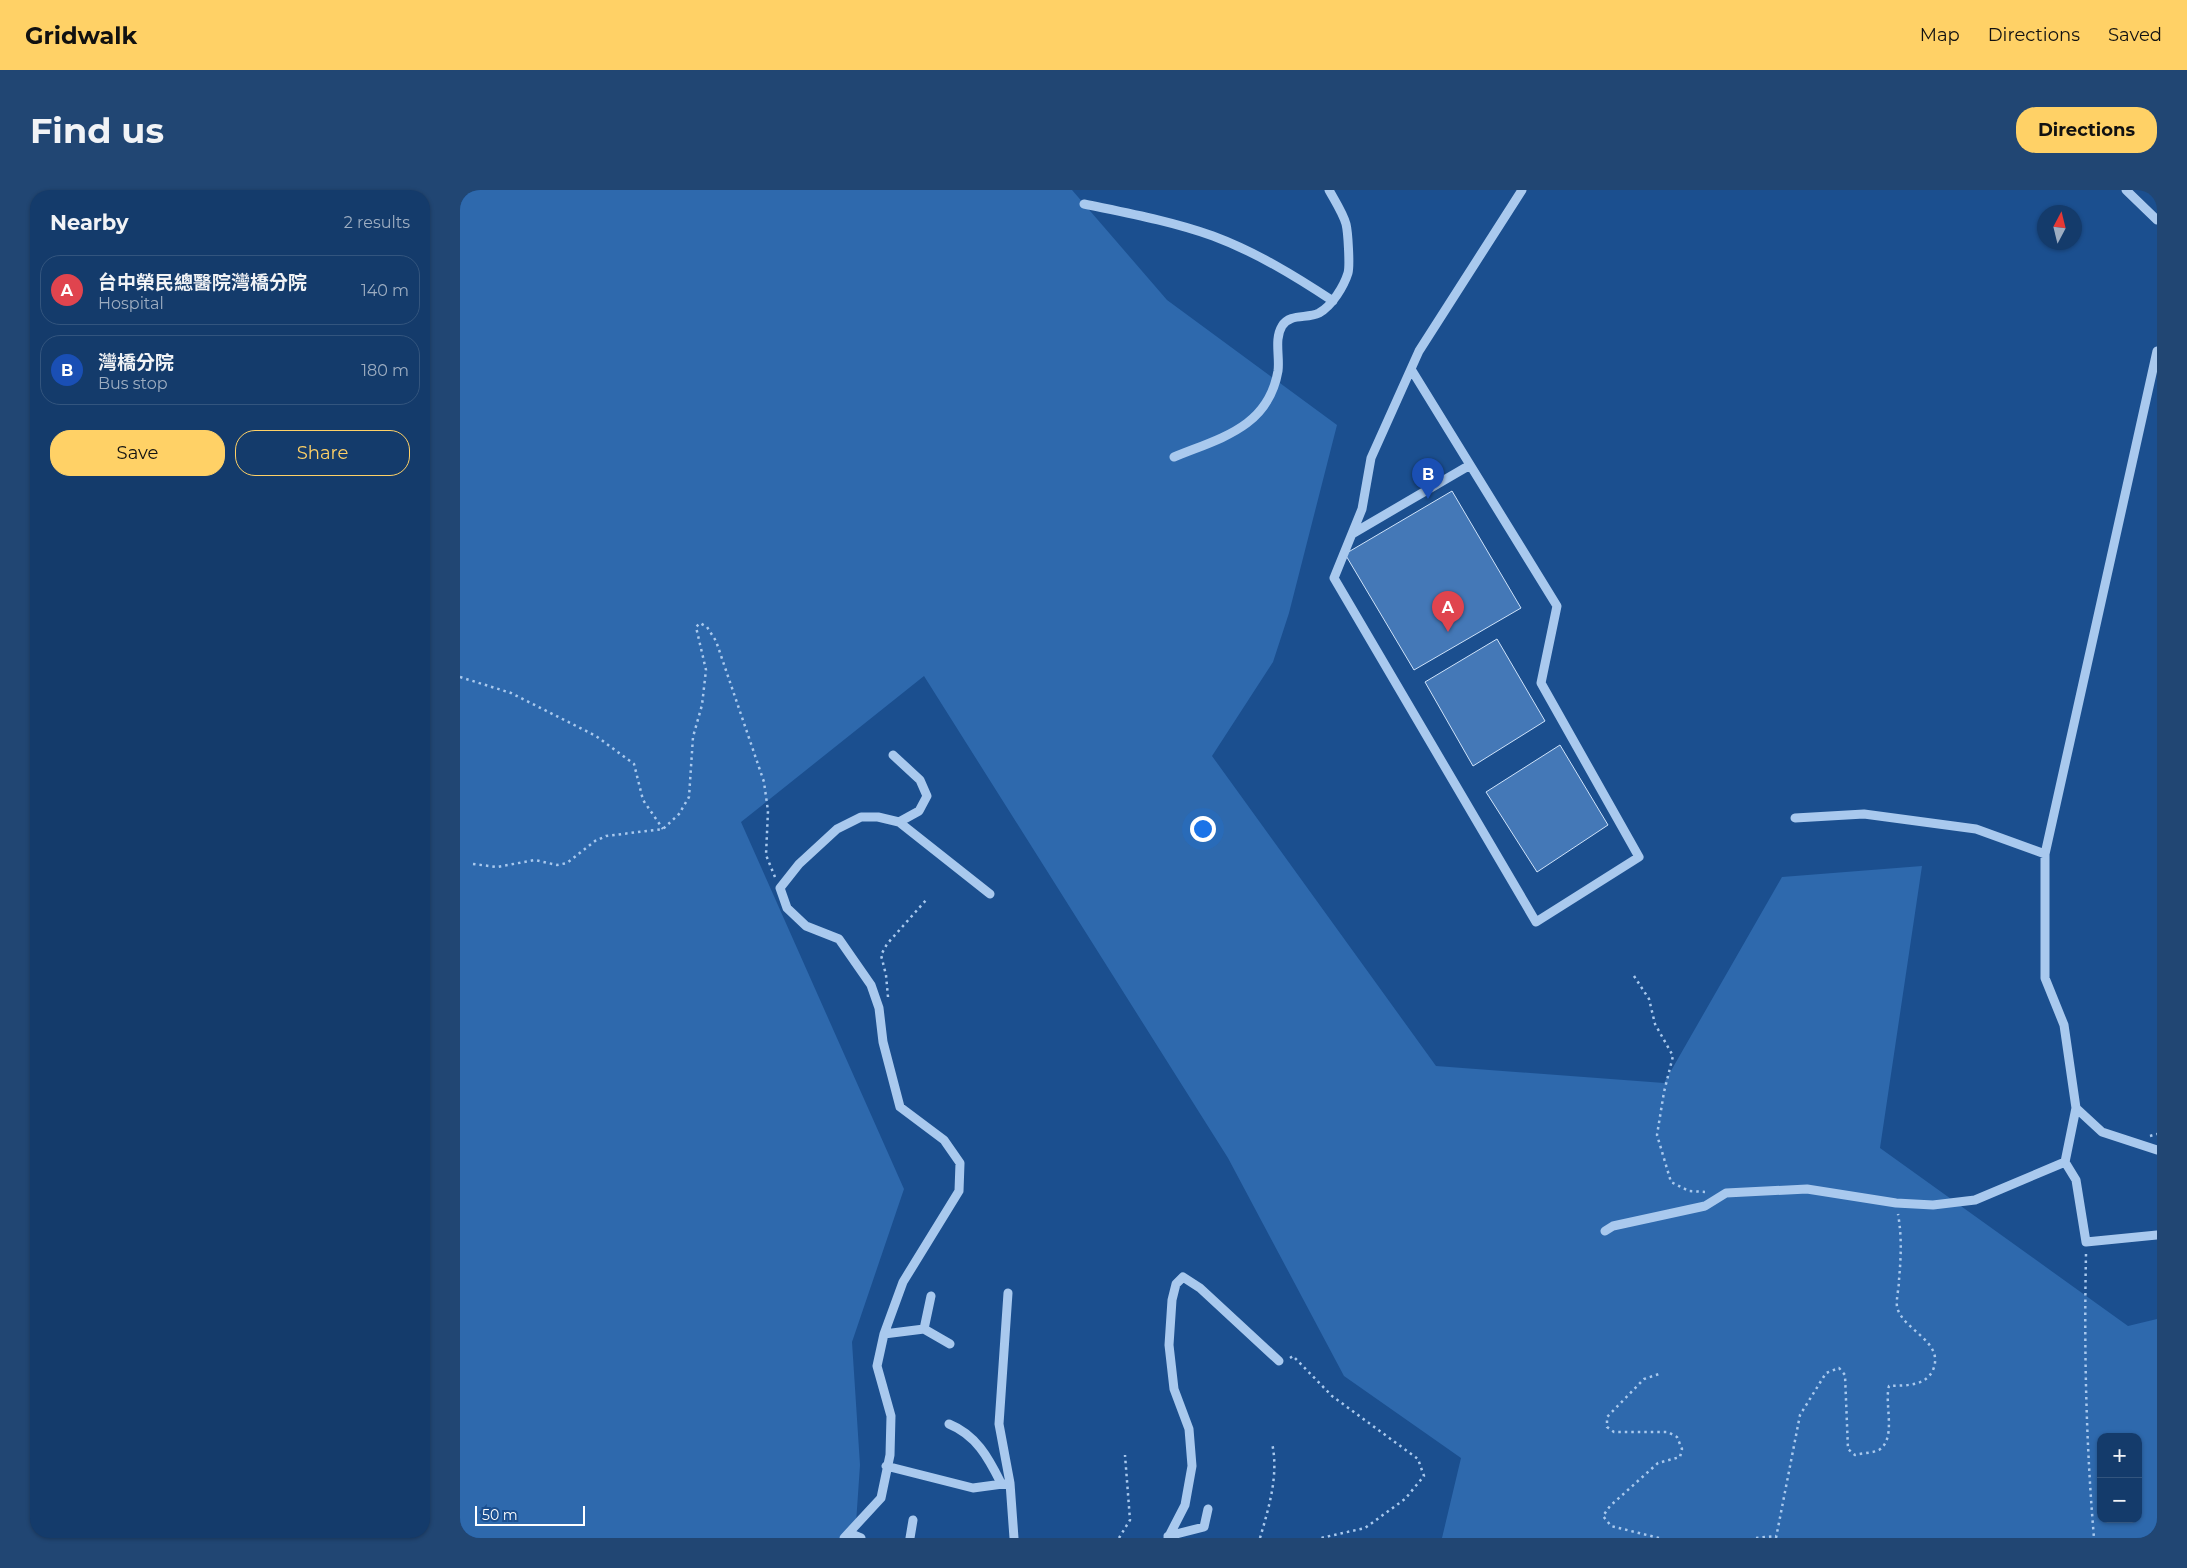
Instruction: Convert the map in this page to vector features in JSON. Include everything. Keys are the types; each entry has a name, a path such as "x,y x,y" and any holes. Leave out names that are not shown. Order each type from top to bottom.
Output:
{"street":[{"path":"1174,458 1229,436 1267,406 1275,387 1278,368 1278,335 1281,327 1287,320 1320,312 1333,301 1349,272 1346,225 1329,190"},
{"path":"1411,369 1557,606 1541,683 1639,857 1536,922 1334,578 1362,509 1371,458 1419,351 1522,190"},
{"path":"2126,190 2157,220"},
{"path":"1084,204 1173,223 1214,236 1277,265 1333,301"},
{"path":"2157,351 2046,854 2045,978 2064,1025 2076,1108 2066,1162 2076,1180 2086,1242 2157,1235"},
{"path":"1352,534 1470,465"},
{"path":"893,755 920,780 927,796 919,811 899,822"},
{"path":"1795,818 1864,814 1976,829 2046,854"},
{"path":"846,1535 881,1498 886,1466 890,1455 891,1416 877,1366 884,1334 903,1282 959,1191 960,1163 944,1140 900,1107 883,1042 879,1008 871,985 839,939 806,926 788,908 780,888 799,864 837,829 861,817 878,817 899,822 990,894"},
{"path":"2076,1108 2102,1132 2157,1150"},
{"path":"1605,1231 1613,1226 1705,1206 1726,1193 1807,1189 1896,1203 1933,1205 1974,1200 2066,1162"},
{"path":"1168,1537 1185,1505 1192,1466 1189,1429 1174,1389 1169,1344 1172,1300 1176,1284 1183,1277 1200,1288 1279,1362"},
{"path":"1008,1293 999,1424 1005,1483 1014,1538"},
{"path":"924,1329 931,1296"},
{"path":"884,1334 924,1329 950,1344"},
{"path":"948,1424 962,1429 984,1450 1005,1483"},
{"path":"886,1466 974,1488 1005,1483"},
{"path":"1168,1537 1204,1527 1208,1509"},
{"path":"910,1538 913,1520"},
{"path":"846,1535 861,1538"}],"path":[{"path":"473,864 497,867 535,860 557,865 567,863 594,841 606,836 663,828 679,814 689,797 693,737 702,705 706,670 696,626 700,623 707,627 716,641 764,782 768,811 766,855 780,888"},
{"path":"460,677 511,693 596,736 634,764 643,800 663,828"},
{"path":"879,1008 888,996 886,975 881,955 887,944 927,899"},
{"path":"1634,976 1650,999 1655,1024 1673,1056 1664,1092 1657,1135 1671,1182 1689,1190 1726,1193"},
{"path":"1756,1538 1776,1537 1800,1415 1826,1373 1839,1368 1845,1375 1848,1449 1855,1455 1878,1451 1884,1444 1889,1429 1886,1395 1889,1386 1921,1383 1930,1376 1934,1366 1933,1348 1904,1319 1897,1306 1902,1238 1896,1203"},
{"path":"2086,1242 2085,1307 2090,1492 2094,1538"},
{"path":"1279,1362 1293,1356 1332,1396 1418,1459 1424,1476 1405,1499 1365,1528 1321,1538"},
{"path":"1658,1538 1611,1526 1603,1516 1610,1506 1658,1463 1680,1457 1682,1449 1677,1436 1668,1432 1614,1432 1607,1427 1607,1417 1644,1379 1662,1373"},
{"path":"1260,1538 1271,1500 1275,1457 1272,1443"},
{"path":"1119,1538 1130,1520 1125,1455"}],"shaded area":[{"path":"460,190 1072,190 1167,300 1337,425 1289,613 1273,662 1212,756 1436,1066 1664,1083 1782,877 1922,866 1880,1148 2128,1326 2157,1319 2157,1538 1442,1538 1461,1458 1344,1376 1228,1158 924,676 741,822 904,1189 852,1342 860,1465 855,1538 460,1538"}],"building":[{"path":"1452,491 1521,608 1414,670 1345,554"},
{"path":"1497,639 1545,721 1473,766 1425,682"},
{"path":"1560,745 1608,825 1537,872 1486,792"}],"place":[{"name":"灣橋分院","path":"1428,499"},
{"name":"台中榮民總醫院灣橋分院","path":"1448,632"}]}
